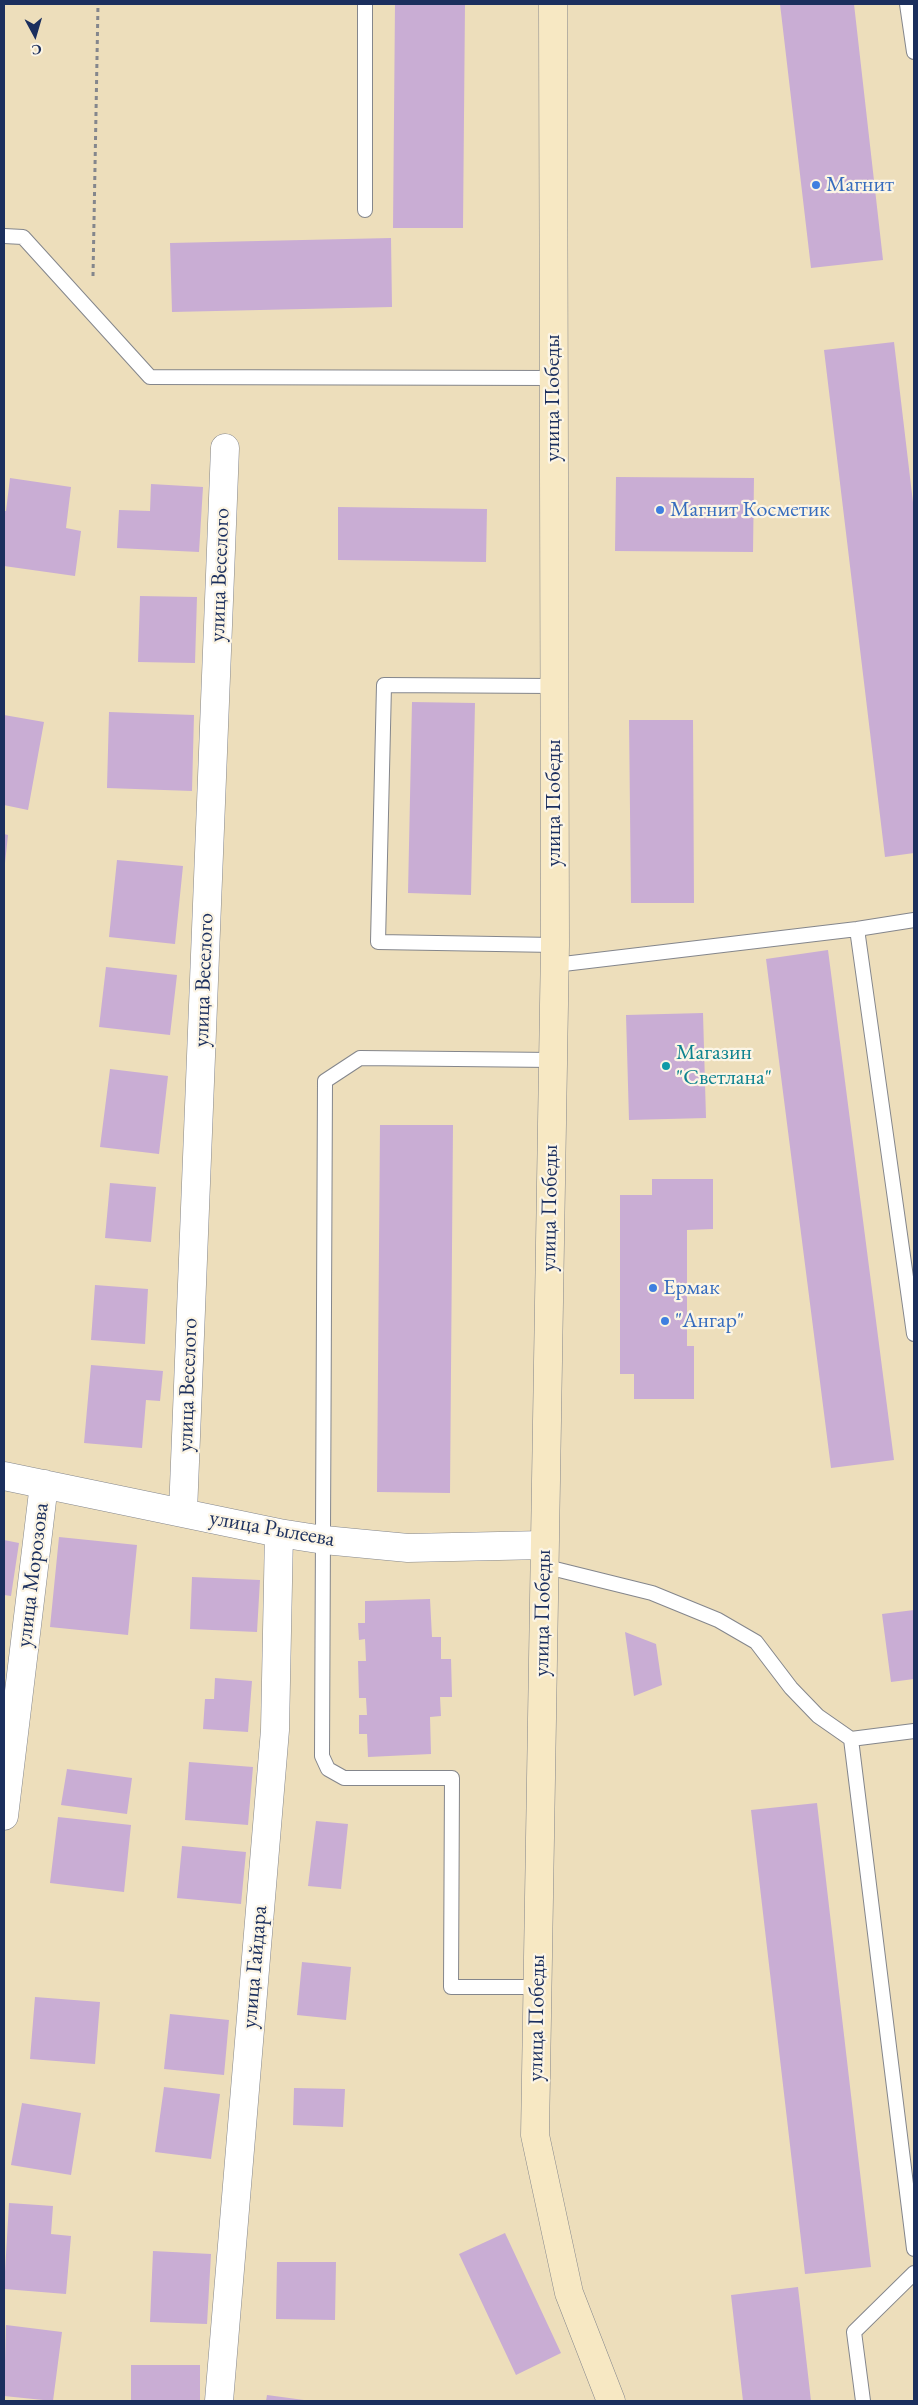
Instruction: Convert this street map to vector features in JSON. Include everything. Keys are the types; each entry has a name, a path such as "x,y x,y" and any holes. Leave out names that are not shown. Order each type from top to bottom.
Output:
{"street":[{"name":"улица Победы","path":"553,4 555,955 543,1556 535,2135 569,2293 611,2401"},
{"name":"улица Веселого","path":"183,1512 224,448"},
{"name":"улица Рылеева","path":"4,1476 279,1533 324,1540 408,1548 543,1556"},
{"name":"улица Морозова","path":"4,1816 44,1484"},
{"name":"улица Гайдара","path":"219,2401 275,1730 279,1533"}],"lane":[{"path":"365,4 365,210"},
{"path":"907,4 914,52"},
{"path":"4,236 23,237 150,377 553,378"},
{"path":"553,686 384,685 378,942 555,955 856,929 914,920"},
{"path":"856,929 914,1334"},
{"path":"537,1987 451,1986 452,1778 344,1778 328,1769 322,1756 325,1081 360,1058 553,1060"},
{"path":"543,1556 652,1593 718,1620 756,1642 790,1688 818,1716 851,1739 914,1731"},
{"path":"851,1739 914,2249"},
{"path":"863,2401 854,2332 914,2273"}],"path":[{"path":"92,314 98,4"}],"building":[{"path":"395,4 465,4 463,228 393,228"},
{"path":"780,4 854,4 883,260 811,268"},
{"path":"391,238 392,307 172,312 170,243"},
{"path":"894,342 914,511 914,853 885,857 824,350"},
{"path":"616,477 754,478 753,552 615,551"},
{"path":"10,478 71,487 66,528 81,531 75,576 4,566 4,511 6,511"},
{"path":"151,484 203,487 199,552 117,548 119,510 150,511"},
{"path":"338,507 487,509 486,562 338,560"},
{"path":"140,596 197,597 195,663 138,662"},
{"path":"412,702 475,703 471,895 408,893"},
{"path":"109,712 194,715 192,791 107,788"},
{"path":"4,715 44,722 28,810 4,805"},
{"path":"629,720 693,720 694,903 631,903"},
{"path":"4,834 8,835 5,863 4,863"},
{"path":"117,860 183,866 175,944 109,937"},
{"path":"828,950 894,1460 831,1468 766,959"},
{"path":"106,967 177,975 170,1035 99,1027"},
{"name":"Магазин \"Светлана\"","path":"703,1013 706,1118 629,1120 626,1015"},
{"path":"110,1069 168,1076 159,1154 100,1147"},
{"path":"380,1125 453,1125 450,1493 377,1492"},
{"name":"Ермак","path":"652,1179 713,1179 713,1229 687,1230 687,1346 694,1346 694,1399 634,1399 634,1374 620,1374 620,1195 652,1195"},
{"path":"110,1183 156,1187 151,1242 105,1238"},
{"path":"95,1285 148,1289 145,1344 91,1340"},
{"path":"91,1365 163,1371 160,1401 146,1400 142,1448 84,1443"},
{"path":"59,1537 137,1545 128,1635 50,1627"},
{"path":"4,1540 19,1543 11,1596 4,1595"},
{"path":"192,1577 260,1580 257,1632 190,1629"},
{"path":"430,1599 432,1637 441,1637 441,1659 451,1659 452,1697 440,1697 441,1716 430,1717 431,1754 368,1757 367,1734 359,1734 359,1715 367,1715 366,1698 359,1698 358,1661 366,1661 365,1639 359,1640 358,1623 365,1623 365,1601"},
{"path":"914,1610 914,1679 891,1682 882,1614"},
{"path":"625,1632 656,1644 662,1685 634,1696"},
{"path":"215,1678 252,1681 248,1732 203,1729 205,1699 214,1699"},
{"path":"189,1762 253,1767 248,1825 185,1820"},
{"path":"67,1769 132,1778 127,1814 61,1805"},
{"path":"817,1803 871,2267 805,2274 751,1810"},
{"path":"58,1817 131,1825 124,1892 50,1883"},
{"path":"316,1821 348,1824 341,1889 308,1886"},
{"path":"182,1846 246,1852 241,1904 177,1898"},
{"path":"302,1962 351,1967 346,2020 297,2015"},
{"path":"35,1997 100,2002 95,2064 30,2059"},
{"path":"170,2014 229,2020 224,2075 164,2069"},
{"path":"164,2087 220,2094 211,2159 155,2152"},
{"path":"294,2088 345,2089 343,2127 293,2125"},
{"path":"22,2103 81,2113 71,2175 11,2165"},
{"path":"9,2203 53,2206 51,2234 71,2236 66,2294 4,2289"},
{"path":"505,2233 561,2353 516,2375 459,2254"},
{"path":"153,2251 211,2254 207,2324 150,2322"},
{"path":"277,2262 336,2262 335,2320 276,2319"},
{"path":"798,2287 811,2401 743,2401 731,2295"},
{"path":"6,2325 62,2332 53,2401 4,2396"},
{"path":"131,2365 200,2365 200,2401 131,2401"},
{"path":"267,2395 304,2400 304,2401 266,2401"}],"place":[{"name":"Магнит","path":"816,185"},
{"name":"Магнит Косметик","path":"660,510"},
{"name":"Магазин \"Светлана\"","path":"666,1066"},
{"name":"Ермак","path":"653,1288"},
{"name":"\"Ангар\"","path":"665,1321"}]}
